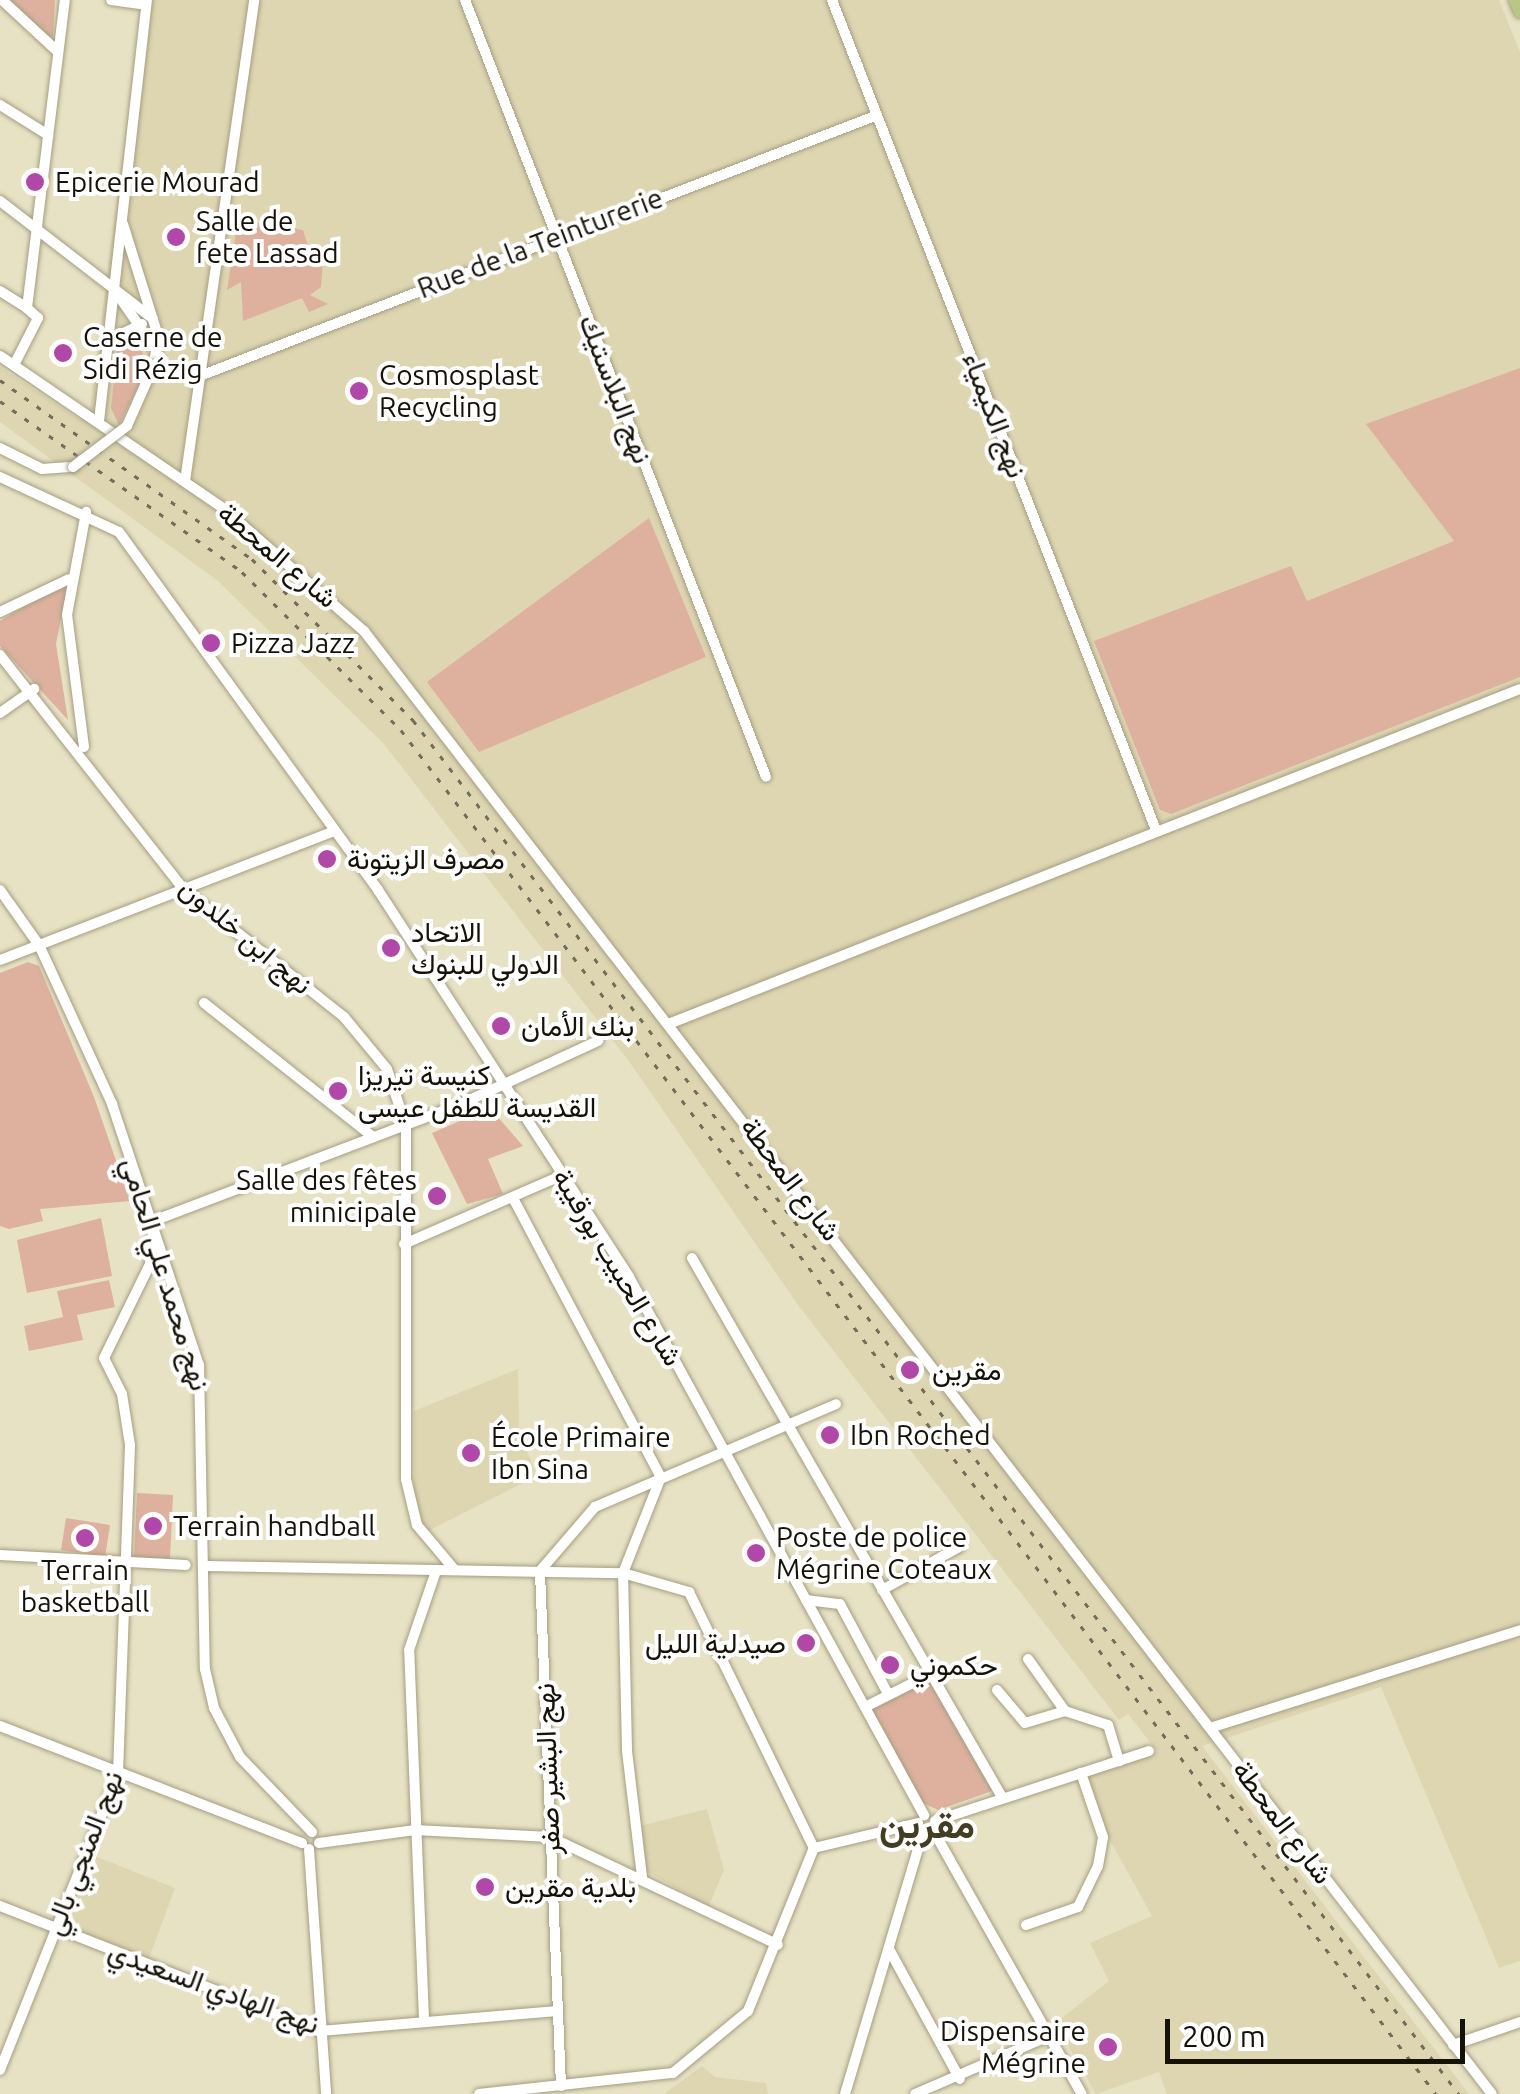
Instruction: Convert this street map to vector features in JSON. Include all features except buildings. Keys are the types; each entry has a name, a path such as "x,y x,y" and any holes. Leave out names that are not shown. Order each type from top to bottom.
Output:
{"main road":[{"path":"1515,0 1520,12"}],"street":[{"path":"2,0 58,52"},
{"path":"28,308 66,0"},
{"path":"98,422 146,2 111,0"},
{"path":"185,481 206,374 254,0"},
{"name":"نهج البلاستيك","path":"465,0 766,777"},
{"name":"نهج الكيمياء","path":"832,0 1156,830"},
{"path":"0,105 48,136"},
{"name":"Rue de la Teinturerie","path":"206,374 558,234 875,116"},
{"path":"0,201 112,287 147,321"},
{"path":"0,448 42,470 87,460 127,426 154,365 155,351 122,214"},
{"path":"0,291 28,308 36,322 14,365"},
{"path":"106,342 147,321"},
{"name":"شارع المحطة","path":"0,356 185,481 364,631 671,1024 1492,2094"},
{"name":"شارع الحبيب بورقيبة","path":"0,478 86,512 133,548 509,1080 722,1450 927,1824 1082,2094"},
{"path":"86,512 69,579 68,673 86,755"},
{"path":"0,612 69,579"},
{"name":"نهج ابن خلدون","path":"0,655 34,689 186,891 372,1046 406,1126"},
{"path":"0,713 34,689"},
{"path":"671,1024 1520,689"},
{"path":"0,960 334,831"},
{"name":"نهج محمد علي الحامي","path":"0,890 39,946 112,1104 153,1222 204,1398 206,1566 214,1708 240,1757 312,1832 310,1845"},
{"path":"204,1002 373,1137"},
{"path":"153,1222 406,1126 598,1040"},
{"path":"406,1126 406,1479 417,1525 454,1569"},
{"path":"404,1244 563,1175"},
{"path":"513,1198 661,1478 623,1572 627,1751 642,1877"},
{"name":"نهج المنجي بالي","path":"0,2070 118,1772 122,1560 130,1444 122,1394 104,1358 150,1264 153,1222"},
{"path":"692,1258 882,1590 935,1672 1002,1797"},
{"path":"540,1571 574,1522 722,1450 836,1404"},
{"path":"882,1590 962,1546"},
{"path":"0,1555 186,1565"},
{"path":"206,1566 623,1572 690,1592 702,1610 814,1848 778,1944 736,2026 673,2073 646,2080 479,2094"},
{"path":"424,2019 410,1636 436,1571"},
{"name":"نهج البشير صفر","path":"540,1571 561,2086"},
{"path":"806,1600 840,1604 888,1694"},
{"path":"1213,1727 1520,1630"},
{"path":"1028,1660 1065,1711 1108,1726 1119,1761"},
{"path":"865,1707 935,1672"},
{"path":"997,1690 1025,1724 1065,1711"},
{"path":"0,1726 310,1845 415,1830 550,1836 778,1944"},
{"path":"814,1848 927,1824 1150,1751"},
{"path":"1026,1925 1078,1907 1098,1866 1103,1837 1081,1773"},
{"path":"846,2094 927,1824"},
{"path":"310,1845 326,2094"},
{"name":"نهج الهادي السعيدي","path":"0,1906 319,2031 424,2019 555,2011"},
{"path":"888,1949 960,2079"},
{"path":"1453,2045 1520,2022"},
{"path":"915,2094 960,2079 1049,2036"},
{"path":"646,2080 650,2094"}],"shaded area":[{"path":"8,0 55,0 53,36 46,37"},
{"path":"143,0 1499,0 1520,52 1520,1961 1499,1968 1381,1687 1202,1746 1469,2094 1167,2094 1159,2072 1096,2094 1055,2023 1109,1981 1090,1943 1152,1916 1077,1781 1157,1751 1128,1714 1119,1720 798,1305 628,1060 384,744 218,581 0,422 0,367 79,419 90,407"},
{"path":"238,219 303,230 312,258 323,259 321,287 310,295 328,304 309,312 302,298 243,321 241,282 227,290"},
{"path":"141,331 144,375 119,425 111,408 118,342 122,332"},
{"path":"1520,368 1520,677 1171,814 1160,810 1094,641 1291,566 1307,601 1454,541 1366,424"},
{"path":"649,518 706,657 479,752 427,682"},
{"path":"69,579 56,644 68,720 0,646 0,621"},
{"path":"28,962 39,966 94,1097 130,1201 40,1209 43,1221 9,1229 0,1226 0,973"},
{"path":"490,1108 523,1146 488,1159 503,1194 467,1204 432,1133"},
{"path":"101,1218 112,1276 27,1293 17,1240"},
{"path":"109,1280 115,1307 77,1315 83,1340 29,1351 24,1326 63,1317 57,1291"},
{"name":"École Primaire Ibn Sina","path":"518,1369 519,1431 537,1476 426,1532 414,1496 414,1411"},
{"name":"Terrain handball","path":"137,1493 173,1495 170,1559 134,1557"},
{"name":"Terrain basketball","path":"66,1518 110,1525 105,1557 61,1550"},
{"path":"928,1673 995,1790 938,1810 923,1803 872,1710"},
{"path":"707,1809 724,1870 709,1906 644,1870 636,1827"},
{"path":"95,1856 175,1888 149,1958 67,1926"},
{"path":"702,2066 715,2077 766,2083 768,2094 664,2094"}],"railway":[{"path":"0,380 252,559 413,720 1459,2094"},
{"path":"0,401 242,572 401,730 1436,2094"}],"place":[{"name":"Epicerie Mourad","path":"35,182"},
{"name":"Salle de fete Lassad","path":"176,237"},
{"name":"Caserne de Sidi Rézig","path":"63,353"},
{"name":"Cosmosplast Recycling","path":"359,391"},
{"name":"Pizza Jazz","path":"211,643"},
{"name":"مصرف الزيتونة","path":"327,859"},
{"name":"الاتحاد الدولي للبنوك","path":"391,948"},
{"name":"بنك الأمان","path":"501,1026"},
{"name":"كنيسة تيريزا القديسة للطفل عيسى","path":"338,1091"},
{"name":"Salle des fêtes minicipale","path":"437,1196"},
{"name":"مقرين","path":"910,1370"},
{"name":"Ibn Roched","path":"830,1435"},
{"name":"École Primaire Ibn Sina","path":"471,1453"},
{"name":"Terrain handball","path":"153,1526"},
{"name":"Terrain basketball","path":"85,1538"},
{"name":"Poste de police Mégrine Coteaux","path":"756,1553"},
{"name":"صيدلية الليل","path":"806,1643"},
{"name":"حكموني","path":"890,1665"},
{"name":"بلدية مقرين","path":"485,1887"},
{"name":"Dispensaire Mégrine","path":"1108,2047"}],"district":[{"name":"مقرين","path":"927,1825"}]}
